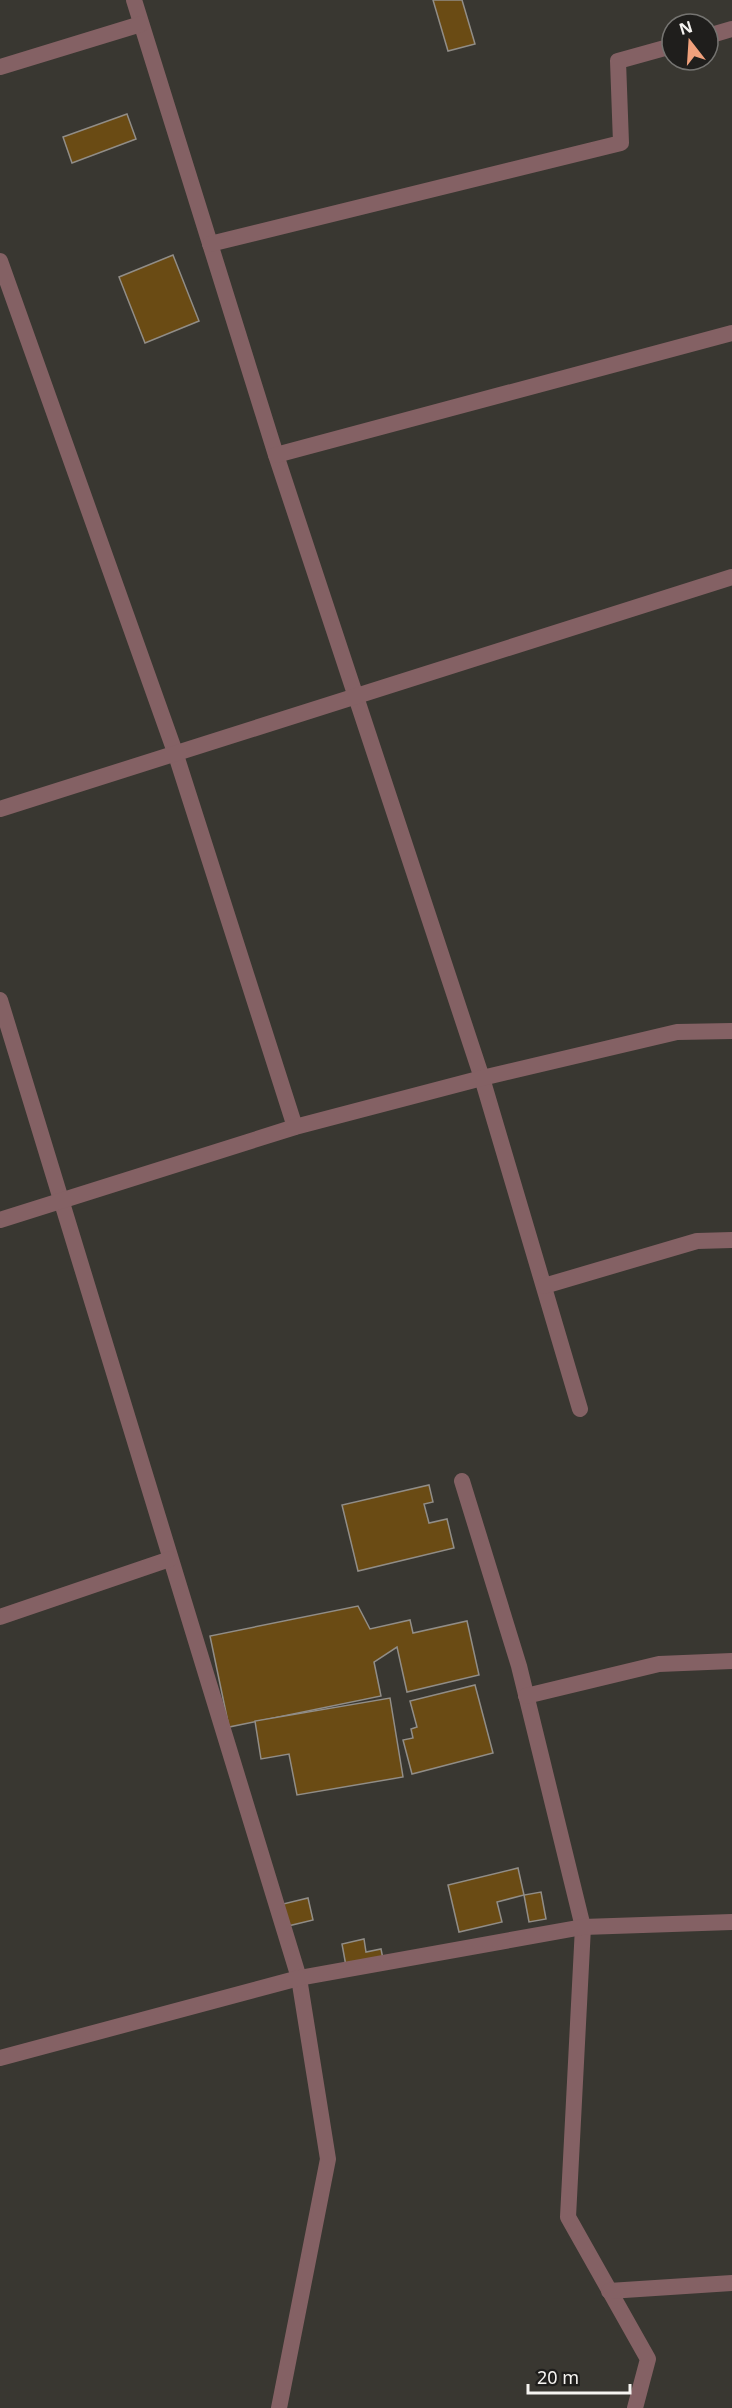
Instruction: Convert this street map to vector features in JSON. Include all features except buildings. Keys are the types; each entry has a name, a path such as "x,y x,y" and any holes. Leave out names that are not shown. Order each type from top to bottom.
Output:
{"street":[{"path":"134,0 276,455 358,695 482,1078 580,1409"},
{"path":"0,67 141,24"},
{"path":"210,244 621,143 618,61 660,49"},
{"path":"0,261 175,752 295,1127"},
{"path":"276,455 732,333"},
{"path":"0,809 732,577"},
{"path":"0,1000 299,1978 328,2159 279,2408"},
{"path":"0,1220 295,1127 482,1078 677,1032 732,1031"},
{"path":"544,1286 697,1241 732,1240"},
{"path":"462,1481 526,1696 583,1927 568,2217 648,2359 635,2408"},
{"path":"0,1617 170,1558"},
{"path":"526,1696 659,1664 732,1661"},
{"path":"0,2058 299,1978 583,1927 732,1922"},
{"path":"609,2291 732,2283"}]}
